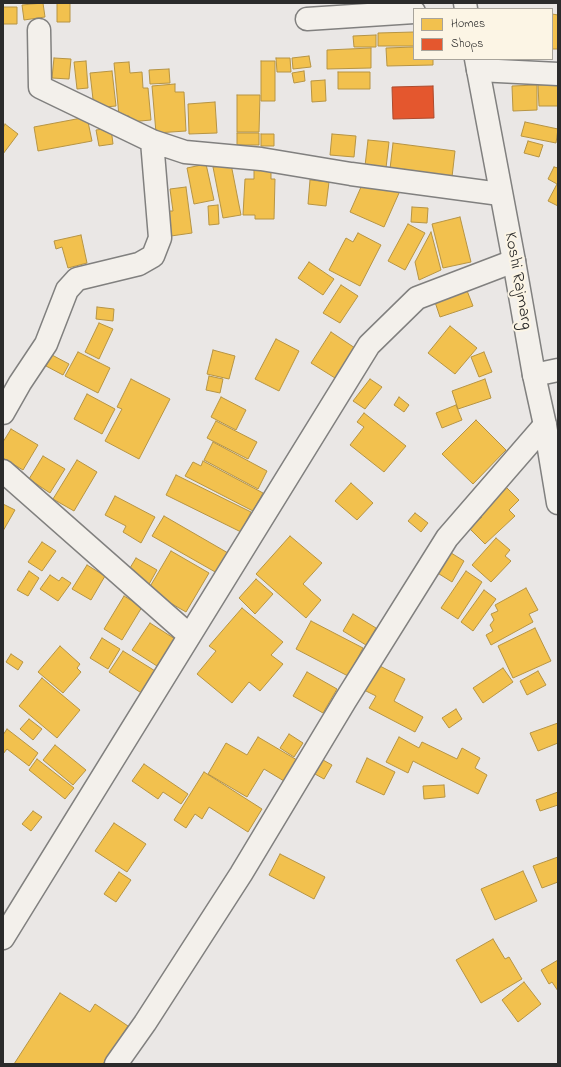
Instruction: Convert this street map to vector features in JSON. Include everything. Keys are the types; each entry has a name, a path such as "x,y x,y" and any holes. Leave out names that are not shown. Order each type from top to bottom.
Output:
{"street":[{"path":"307,19 413,12"},
{"path":"39,30 40,88 152,141 185,152 261,159 351,174 500,194"},
{"path":"477,64 558,74"},
{"name":"Koshi Rajmarg","path":"477,64 534,375 545,425 558,503"},
{"path":"3,413 11,380 46,344 67,290 77,279 139,264 153,256 160,238 152,141"},
{"path":"3,938 369,345 417,298 514,261"},
{"path":"534,375 558,370"},
{"path":"116,1064 145,1023 241,874 345,701 447,538 545,425"},
{"path":"3,471 189,635"}],"building: Homes":[{"path":"43,3 45,17 24,20 22,5"},
{"path":"57,3 70,3 70,22 57,22"},
{"path":"3,7 17,7 17,24 3,24"},
{"path":"553,14 558,15 558,49 553,49"},
{"path":"413,32 413,46 378,46 378,33"},
{"path":"376,35 376,47 354,47 353,36"},
{"path":"413,47 413,60 433,60 433,65 387,66 386,48"},
{"path":"371,48 371,68 327,69 327,50"},
{"path":"309,56 311,67 293,69 292,58"},
{"path":"54,58 71,59 69,79 52,78"},
{"path":"276,58 290,58 291,72 277,72"},
{"path":"86,61 88,88 77,89 74,62"},
{"path":"261,61 275,61 275,101 261,101"},
{"path":"129,62 130,73 142,72 143,88 148,88 151,120 130,122 129,116 119,116 114,63"},
{"path":"169,69 170,83 150,84 149,70"},
{"path":"112,71 116,106 94,108 90,73"},
{"path":"304,71 305,81 294,83 292,73"},
{"path":"338,72 370,72 370,89 338,89"},
{"path":"325,80 326,101 312,102 311,81"},
{"path":"175,84 175,92 184,92 186,131 156,133 152,86"},
{"path":"558,84 558,106 539,106 538,85"},
{"path":"537,85 537,110 513,111 512,86"},
{"path":"237,95 260,95 259,132 237,132"},
{"path":"215,102 217,133 189,134 188,104"},
{"path":"87,117 92,141 38,151 34,127"},
{"path":"525,122 558,129 556,143 521,136"},
{"path":"5,124 18,134 3,154 3,128"},
{"path":"111,128 113,144 99,146 96,130"},
{"path":"237,133 259,133 259,145 237,145"},
{"path":"261,134 274,134 274,146 261,146"},
{"path":"332,134 356,136 354,157 330,155"},
{"path":"368,140 389,142 386,168 365,166"},
{"path":"528,141 543,145 539,157 524,153"},
{"path":"393,143 455,151 452,177 390,169"},
{"path":"206,164 214,200 194,204 187,168"},
{"path":"231,164 241,215 223,218 213,167"},
{"path":"554,167 558,168 558,206 548,201 557,184 548,179"},
{"path":"254,170 271,171 271,179 275,179 274,219 255,219 255,215 243,215 245,179 254,179"},
{"path":"365,178 399,193 384,227 350,212"},
{"path":"310,180 329,182 326,206 308,204"},
{"path":"186,187 192,233 171,236 169,211 173,211 170,189"},
{"path":"218,205 219,224 209,225 208,206"},
{"path":"412,207 428,208 427,223 411,222"},
{"path":"460,217 471,262 443,268 432,224"},
{"path":"408,224 425,233 405,270 388,261"},
{"path":"431,232 441,270 419,280 415,262"},
{"path":"358,233 381,245 360,286 329,270 346,238 353,242"},
{"path":"81,235 87,263 68,268 62,247 56,249 54,241"},
{"path":"309,262 334,279 323,295 298,278"},
{"path":"341,285 358,296 340,323 323,313"},
{"path":"466,288 473,306 440,317 434,299"},
{"path":"97,307 114,309 113,321 96,319"},
{"path":"99,323 113,329 99,359 85,352"},
{"path":"450,326 477,348 455,374 428,353"},
{"path":"331,332 355,348 335,378 311,363"},
{"path":"276,339 299,351 279,391 255,379"},
{"path":"213,350 235,356 229,379 207,374"},
{"path":"78,352 110,368 98,393 65,376"},
{"path":"484,352 492,372 479,377 471,357"},
{"path":"52,355 69,364 63,375 46,366"},
{"path":"209,376 223,379 220,393 206,390"},
{"path":"131,379 170,399 139,459 105,441 122,409 117,407"},
{"path":"370,379 382,387 365,409 353,401"},
{"path":"485,379 491,398 458,409 452,391"},
{"path":"87,394 115,409 102,434 74,419"},
{"path":"221,397 246,410 236,430 211,417"},
{"path":"399,397 409,405 404,412 394,405"},
{"path":"456,405 462,420 442,428 436,413"},
{"path":"364,413 406,446 384,472 350,445 364,427 357,422"},
{"path":"476,420 506,450 473,484 442,454"},
{"path":"216,421 257,442 248,459 207,438"},
{"path":"11,429 38,445 23,470 3,458 3,442"},
{"path":"213,442 267,471 258,489 204,460"},
{"path":"43,456 65,469 50,493 29,479"},
{"path":"77,460 97,472 74,511 53,499"},
{"path":"203,461 263,493 253,511 185,476 193,462 201,466"},
{"path":"176,475 251,512 241,532 166,495"},
{"path":"351,483 373,503 357,520 335,501"},
{"path":"506,487 519,500 509,510 515,516 485,544 469,528 482,517 478,513"},
{"path":"115,496 155,517 141,543 123,532 126,526 105,515"},
{"path":"3,504 15,510 3,531"},
{"path":"415,513 428,523 421,532 408,521"},
{"path":"164,516 228,553 217,573 152,536"},
{"path":"290,536 322,563 303,584 321,600 306,618 256,574"},
{"path":"496,538 510,550 505,556 511,561 491,582 472,565"},
{"path":"42,542 56,551 42,571 28,562"},
{"path":"171,551 209,573 186,612 148,590"},
{"path":"448,551 464,561 452,582 436,572"},
{"path":"136,558 157,570 148,586 127,573"},
{"path":"87,565 105,576 91,600 72,589"},
{"path":"29,571 39,578 28,596 17,590"},
{"path":"466,571 482,582 458,619 441,608"},
{"path":"50,575 59,581 62,577 71,583 58,601 40,589"},
{"path":"256,579 273,594 255,614 239,598"},
{"path":"526,588 538,610 529,614 533,622 491,645 486,635 493,631 490,625 494,620 491,614 498,611 495,605"},
{"path":"484,590 496,599 473,631 461,622"},
{"path":"124,596 142,607 122,640 104,629"},
{"path":"242,608 283,642 271,655 283,664 260,691 249,682 232,703 197,674 216,651 209,646"},
{"path":"353,614 376,628 366,645 343,631"},
{"path":"311,621 363,648 348,676 296,649"},
{"path":"150,623 175,639 157,666 132,650"},
{"path":"535,628 551,661 513,678 498,646"},
{"path":"102,638 120,649 108,669 90,658"},
{"path":"60,646 80,664 77,668 81,672 63,693 38,672"},
{"path":"123,651 160,674 146,696 109,672"},
{"path":"11,654 23,662 18,670 6,662"},
{"path":"378,665 405,679 394,701 423,717 415,732 369,708 376,696 364,690"},
{"path":"503,668 513,682 483,703 473,688"},
{"path":"538,671 546,685 527,695 520,681"},
{"path":"307,672 337,689 323,713 293,696"},
{"path":"42,678 80,710 57,738 19,706"},
{"path":"456,709 462,719 449,728 442,718"},
{"path":"29,719 42,729 33,740 20,729"},
{"path":"558,723 558,743 538,751 530,733"},
{"path":"7,729 38,753 29,766 7,749 3,754 3,735"},
{"path":"289,734 303,743 294,757 280,748"},
{"path":"258,737 297,760 284,781 264,769 247,797 208,774 226,743 247,755"},
{"path":"399,737 419,748 422,742 457,759 462,748 480,758 475,768 487,775 478,794 413,761 408,773 386,762"},
{"path":"55,745 86,770 73,785 43,760"},
{"path":"367,758 395,772 384,795 356,782"},
{"path":"37,759 74,788 65,799 29,770"},
{"path":"323,760 332,765 324,779 315,774"},
{"path":"144,764 188,794 181,804 163,792 158,799 132,781"},
{"path":"204,772 262,809 248,832 209,807 202,819 195,814 186,828 174,820"},
{"path":"444,785 445,797 424,799 423,786"},
{"path":"558,792 558,805 540,811 536,800"},
{"path":"33,811 42,817 31,831 22,824"},
{"path":"114,823 146,844 127,872 95,851"},
{"path":"280,854 325,877 314,899 269,875"},
{"path":"558,857 558,882 542,888 533,866"},
{"path":"523,871 537,901 495,920 481,889"},
{"path":"119,872 131,880 116,902 104,894"},
{"path":"493,939 505,959 509,957 522,979 481,1003 456,960"},
{"path":"558,960 558,991 552,982 549,984 541,970"},
{"path":"524,982 541,1004 518,1022 502,1000"},
{"path":"60,993 90,1012 95,1004 128,1026 103,1064 14,1064"}],"building: Shops":[{"path":"433,86 434,118 393,119 392,87"}]}
